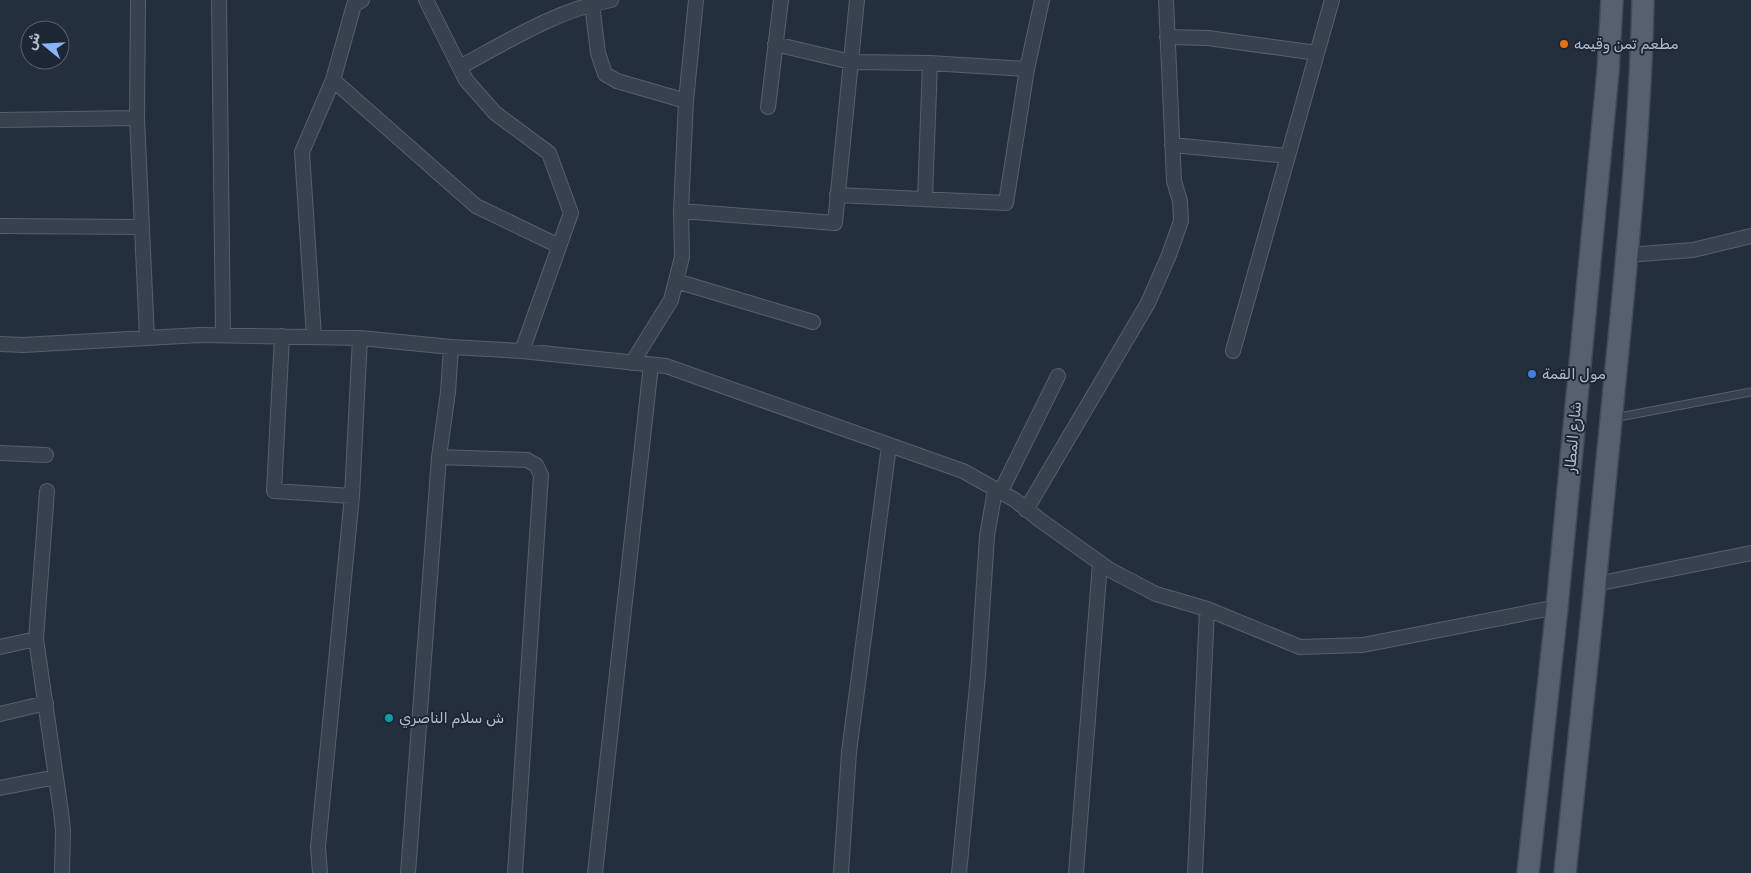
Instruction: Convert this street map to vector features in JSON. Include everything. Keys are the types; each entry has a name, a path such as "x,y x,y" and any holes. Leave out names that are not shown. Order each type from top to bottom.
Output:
{"main road":[{"name":"شارع المطار","path":"1528,873 1557,607 1608,70 1612,0"},
{"path":"1566,873 1627,255 1641,72 1643,0"},
{"path":"1608,70 1614,75 1622,77 1629,77 1641,72"},
{"path":"1603,124 1616,118 1637,125"}],"street":[{"path":"138,0 137,118 147,338"},
{"path":"218,0 223,335"},
{"path":"314,337 302,152 333,80 354,5 362,0"},
{"path":"426,0 466,80 495,114 549,153 572,213 522,351"},
{"path":"460,66 553,18 592,4 612,0"},
{"path":"632,363 671,300 682,257 681,211 686,101 696,0"},
{"path":"768,107 781,0"},
{"path":"681,211 835,223 857,0"},
{"path":"837,195 1006,203 1026,68 1042,0"},
{"path":"1026,510 1148,303 1170,255 1181,221 1180,201 1174,181 1166,0"},
{"path":"1233,351 1332,0"},
{"path":"592,4 598,53 605,74 617,81 686,101"},
{"path":"1167,37 1208,38 1317,53"},
{"path":"776,44 851,62 1026,68"},
{"path":"925,198 930,64"},
{"path":"333,80 476,206 559,246"},
{"path":"0,120 137,118"},
{"path":"1172,145 1288,156"},
{"path":"0,226 142,227"},
{"path":"1627,255 1693,250 1751,236"},
{"path":"676,281 813,322"},
{"path":"0,344 23,345 200,335 360,338 451,347 522,351 666,366 963,472 1015,500 1026,510 1110,570 1156,594 1207,609 1300,647 1363,645 1557,607"},
{"path":"282,336 274,491 352,496"},
{"path":"320,873 318,847 352,496 360,338"},
{"path":"408,873 439,458 448,392 451,347"},
{"path":"596,873 651,365"},
{"path":"959,873 978,675 987,536 997,492 1058,376"},
{"path":"841,873 849,752 889,446"},
{"path":"0,453 46,455"},
{"path":"439,458 527,460 536,466 541,475 515,873"},
{"path":"47,491 36,638 63,830 62,873"},
{"path":"1596,584 1751,553"},
{"path":"1076,873 1100,563"},
{"path":"1196,873 1207,609"},
{"path":"0,646 36,638"},
{"path":"0,714 46,703"},
{"path":"0,788 56,777"}],"lane":[{"path":"1612,418 1751,392"}],"place":[{"name":"مطعم تمن وقيمه","path":"1564,44"},
{"name":"مول القمة","path":"1532,374"},
{"name":"ش سلام الناصري","path":"389,718"}]}
